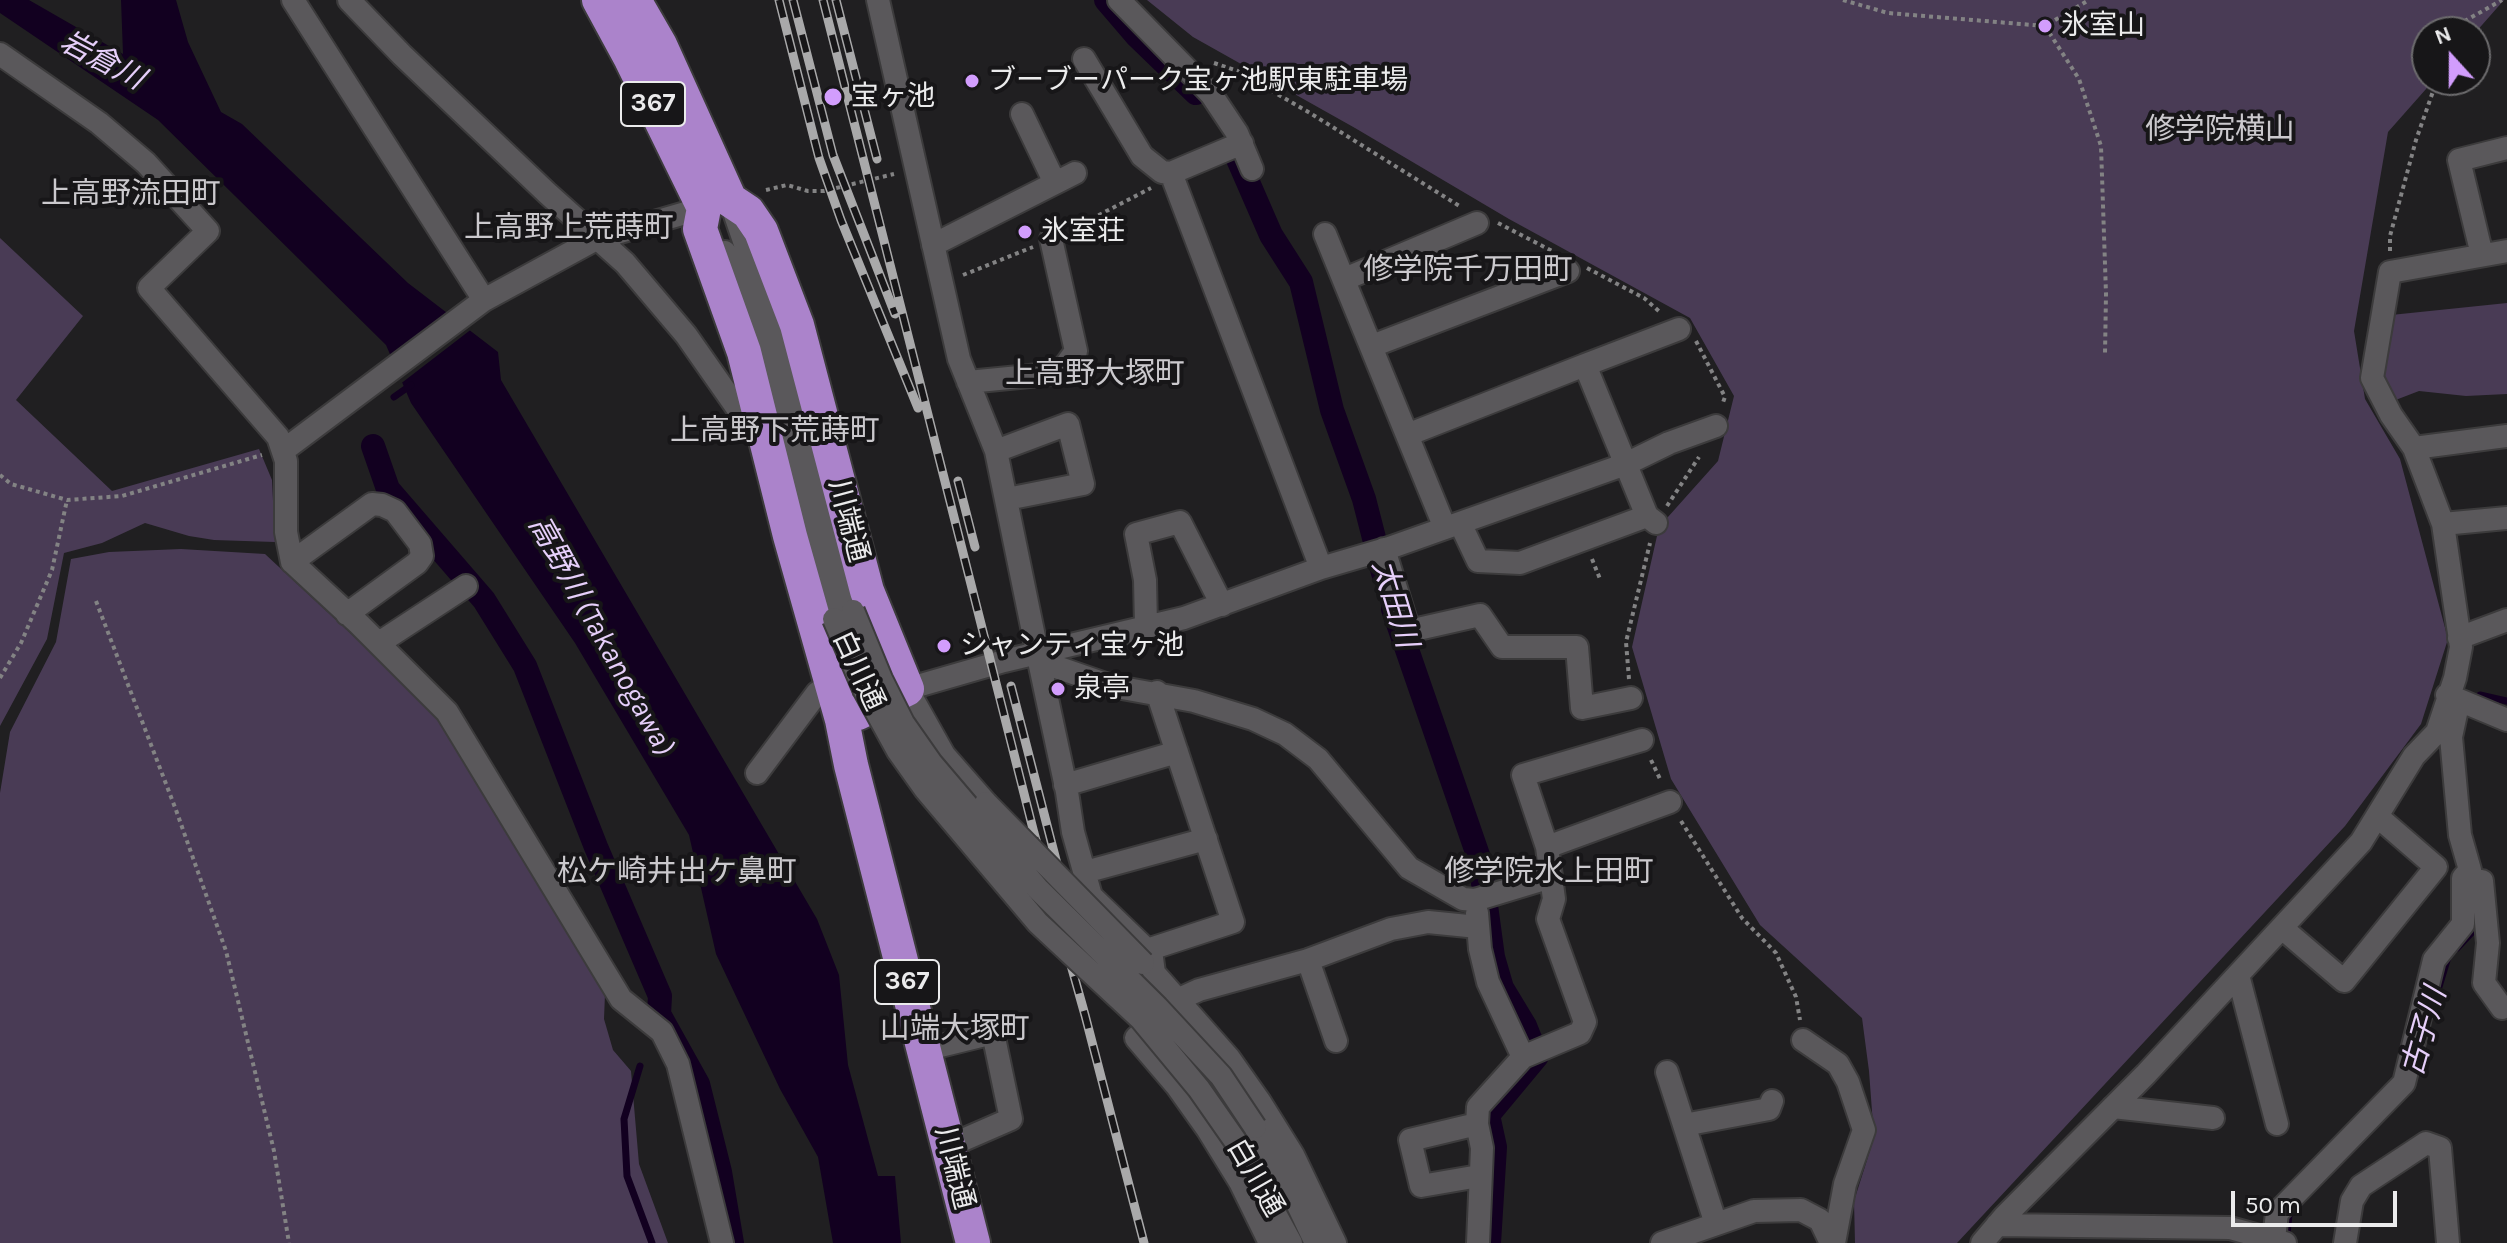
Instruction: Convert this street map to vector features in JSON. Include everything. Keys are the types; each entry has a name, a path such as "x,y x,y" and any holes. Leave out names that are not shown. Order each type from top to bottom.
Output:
{"highway":[{"name":"白川通","path":"599,0 631,59 730,200"},
{"name":"白川通","path":"634,0 660,45 730,200"},
{"name":"川端通","path":"907,689 867,591 814,384 784,289 761,231 748,212 730,200 700,229 744,352 842,720 973,1243"},
{"path":"842,720 907,689"}],"street":[{"path":"293,0 479,303"},
{"path":"349,0 402,55 625,263 686,335 742,415 762,428"},
{"path":"1119,0 1211,94 1242,143 1252,169"},
{"path":"880,1 959,359 996,451 1073,832 1091,896 1229,1058 1260,1102 1293,1155 1335,1243"},
{"path":"0,54 123,143 146,163 208,231 149,288 278,437 284,450 286,532 292,562 447,712 621,999 657,1029 678,1064 722,1243"},
{"path":"1084,59 1142,156 1162,172 1171,173 1242,143"},
{"path":"933,245 1065,178 1022,114"},
{"path":"2482,255 2459,160 2507,148"},
{"path":"1171,173 1321,568"},
{"path":"284,450 479,303 596,239 730,200"},
{"name":"白川通","path":"730,200 714,224 752,321 864,689 898,751 925,789 1038,923 1141,1019 1199,1089 1236,1142 1291,1243"},
{"path":"1345,279 1477,223"},
{"path":"1325,234 1407,435 1452,525 1478,561 1520,563 1651,519 1585,365"},
{"path":"968,382 1060,373 1076,351 1051,239"},
{"path":"1997,1225 2230,1228 2279,1241 2277,1213 2404,1083 2434,960 2463,924 2463,878 2470,870 2460,835 2451,737 2455,678 2461,647 2443,524 2414,448 2391,415 2372,378 2390,272 2507,251"},
{"path":"1372,346 1568,271"},
{"path":"1407,435 1679,329"},
{"path":"996,451 1068,424 1083,484 1007,499"},
{"path":"1478,927 1428,922 1403,927 1308,960 1231,980 1158,975 986,803 944,755 907,689 1184,618 1626,464 1669,443 1716,426"},
{"path":"2414,448 2507,436"},
{"path":"292,562 372,504 395,511 420,544 422,556 417,563 347,614"},
{"path":"2443,524 2507,518"},
{"path":"1146,626 1145,580 1136,534 1180,522 1222,605"},
{"path":"1384,549 1409,631 1480,615 1502,647 1577,647 1582,708 1631,698"},
{"path":"379,643 466,586"},
{"name":"白川通","path":"843,615 903,723 931,763 1038,889 1157,1007 1221,1076 1287,1182 1316,1243"},
{"path":"2459,638 2507,620"},
{"path":"1038,657 1111,686 1157,692 1253,719 1285,734 1318,759 1409,868 1463,899 1475,900 1551,877"},
{"path":"757,773 817,693 831,684"},
{"path":"1157,692 1233,922 1158,975 1136,1038 1176,1085 1208,1130 1240,1182 1270,1243"},
{"path":"2453,697 2507,720"},
{"path":"1982,1243 2361,842 2414,756 2437,732 2453,697"},
{"path":"1478,1243 1482,1148 1477,1124 1478,1107 1523,1057 1580,1033 1585,1022 1548,919 1554,899 1547,847 1523,775 1642,740"},
{"path":"1065,785 1177,752"},
{"path":"1547,847 1670,802"},
{"path":"2282,928 2344,981 2436,867 2377,816"},
{"path":"1085,872 1206,839"},
{"path":"2482,881 2488,943 2484,983 2505,1011"},
{"path":"1475,900 1488,982 1523,1057"},
{"path":"1308,960 1336,1041"},
{"path":"2238,975 2277,1124"},
{"path":"924,1050 993,1033 1011,1119 949,1146"},
{"path":"1803,1040 1838,1064 1848,1082 1864,1130 1845,1184 1833,1243"},
{"path":"1667,1072 1716,1224"},
{"path":"1684,1125 1769,1109 1772,1101"},
{"path":"2113,1107 2213,1118"},
{"path":"1477,1124 1410,1140 1421,1186 1479,1176"},
{"path":"2345,1243 2352,1201 2361,1186 2426,1143 2440,1148 2448,1243"},
{"path":"1662,1243 1754,1211 1801,1210 1820,1220 1833,1243"}],"path":[{"path":"1843,0 1888,13 2045,26 2089,0"},
{"path":"2474,16 2502,0"},
{"path":"2045,26 2079,79 2101,146 2105,354"},
{"path":"1203,61 1226,65 1247,74 1310,113"},
{"path":"2390,272 2390,236 2431,96"},
{"path":"787,185 808,191 916,169"},
{"path":"730,200 794,181"},
{"path":"0,475 11,484 67,500 122,496 284,450"},
{"path":"0,678 21,643 52,570 67,500"},
{"path":"96,601 132,691 226,951 274,1151 289,1243"},
{"path":"1670,802 1742,918 1776,953 1796,997 1803,1040"}],"shaded area":[{"path":"1147,0 2504,0 2490,16 2411,16 2411,96 2420,96 2388,132 2354,331 2365,399 2400,459 2448,639 2421,724 2345,826 1957,1243 1855,1243 1854,1201 1874,1138 1862,1018 1760,925 1671,779 1632,647 1659,527 1718,461 1734,396 1690,318 1509,219 1193,37"},
{"path":"0,238 83,316 16,400 112,491 259,449 272,480 275,542 214,540 145,523 102,543 64,553 47,639 0,726"},
{"path":"2507,303 2507,394 2466,396 2419,391 2393,401 2383,374 2391,315"},
{"path":"181,549 265,554 445,721 605,994 604,1019 613,1050 631,1071 639,1164 668,1243 0,1243 0,793 10,732 56,642 71,559 109,552"}],"water":[{"path":"0,0 29,0 123,54 121,0 176,0 188,42 221,112 242,124 408,283 498,352 501,380 817,919 839,975 848,1065 878,1176 895,1176 901,1243 833,1243 818,1157 780,1089 716,954 689,835 575,643 411,403 386,345 158,120 0,13"}],"pier":[{"path":"451,311 473,328 399,385 388,360"}],"waterway":[{"name":"太田川","path":"1106,0 1136,35 1196,93"},
{"name":"太田川","path":"1234,150 1271,235 1301,282 1332,410 1364,499 1383,573"},
{"path":"394,397 411,385"},
{"path":"373,446 388,489 484,600 525,666 596,847 660,996 659,1014 698,1084 720,1172 732,1243"},
{"name":"太田川","path":"1393,609 1480,861 1493,957 1502,988 1525,1026 1537,1056 1488,1115 1495,1147 1489,1243"},
{"name":"古子川","path":"2480,695 2507,701"},
{"name":"古子川","path":"2457,948 2473,931 2473,919"},
{"name":"古子川","path":"2438,990 2448,957"},
{"path":"640,1066 624,1119 627,1176 652,1243"},
{"name":"古子川","path":"2289,1241 2289,1215 2293,1211"}],"railway":[{"path":"779,0 819,158 918,408"},
{"path":"793,0 833,155 895,314"},
{"path":"823,0 1034,833 1144,1243"},
{"path":"836,0 877,159"},
{"path":"958,481 975,547"},
{"path":"1011,686 1080,953"}],"place":[{"name":"氷室山","path":"2045,26"},
{"name":"ブーブーパーク宝ヶ池駅東駐車場","path":"972,81"},
{"name":"宝ヶ池","path":"833,97"},
{"name":"氷室荘","path":"1025,232"},
{"name":"シャンティ宝ヶ池","path":"944,646"},
{"name":"泉亭","path":"1058,689"}],"district":[{"name":"修学院横山","path":"2220,130"},
{"name":"上高野流田町","path":"131,194"},
{"name":"上高野上荒蒔町","path":"569,228"},
{"name":"修学院千万田町","path":"1468,270"},
{"name":"上高野大塚町","path":"1095,374"},
{"name":"上高野下荒蒔町","path":"775,431"},
{"name":"松ケ崎井出ケ鼻町","path":"677,872"},
{"name":"修学院水上田町","path":"1549,872"},
{"name":"山端大塚町","path":"955,1029"}],"water label":[{"name":"岩倉川","path":"102,61"},
{"name":"高野川 (Takanogawa)","path":"601,636"}]}
